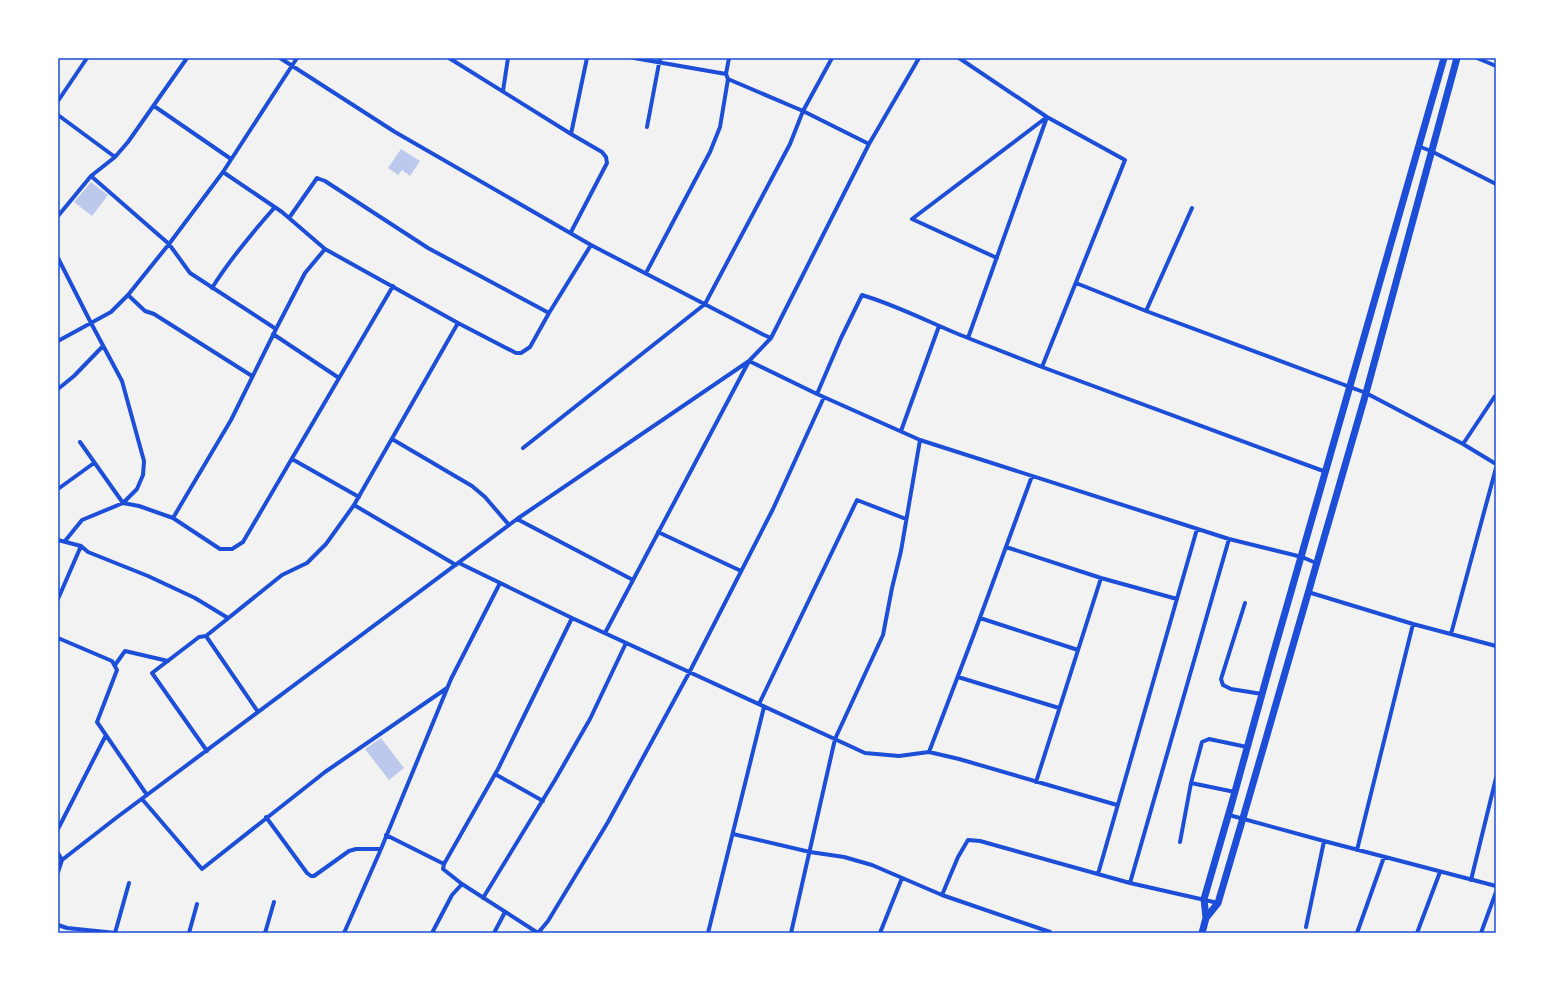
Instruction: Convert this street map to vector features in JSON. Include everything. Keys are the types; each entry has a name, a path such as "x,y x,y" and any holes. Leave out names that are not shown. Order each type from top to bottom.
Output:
{"street":[{"path":"58,101 87,58"},
{"path":"58,216 91,176 115,157 128,142 187,58"},
{"path":"280,58 395,132 591,244 771,338"},
{"path":"58,341 111,312 128,295 169,244 223,172 297,58"},
{"path":"448,58 602,152 606,157 607,164 571,232"},
{"path":"503,91 508,58"},
{"path":"571,134 587,58"},
{"path":"634,58 660,60 726,74"},
{"path":"646,273 710,152 720,126 728,79 726,74 729,58"},
{"path":"523,448 705,304 790,144 803,111 832,58"},
{"path":"58,872 62,860 517,519 749,361 771,338 869,144 918,58"},
{"path":"959,58 1047,117 1125,160 1042,367"},
{"path":"1202,933 1206,918 1204,899 1444,58"},
{"path":"1206,918 1218,903 1243,818 1366,393 1457,58"},
{"path":"1477,58 1496,66"},
{"path":"647,127 660,60"},
{"path":"728,79 803,111 869,144"},
{"path":"154,106 231,159"},
{"path":"58,116 115,157"},
{"path":"968,338 1047,117"},
{"path":"997,258 912,219 1047,117"},
{"path":"1418,146 1432,151 1496,184"},
{"path":"223,172 275,207 325,249 458,323 516,353 521,353 530,347 591,244"},
{"path":"91,176 169,244 190,273 276,329"},
{"path":"289,218 317,178 325,181 428,248 549,313"},
{"path":"212,288 222,271 275,207"},
{"path":"1146,311 1192,208"},
{"path":"173,518 231,420 305,273 325,249"},
{"path":"58,258 122,381 144,461 143,475 137,489 123,503 82,520 65,541"},
{"path":"1076,283 1146,311 1366,393 1464,444 1496,464"},
{"path":"80,442 123,503 139,506 173,518 220,549 232,549 243,542 393,286"},
{"path":"128,295 145,311 154,314 252,376"},
{"path":"817,394 841,338 862,295 885,302 939,326 1042,367 1326,472"},
{"path":"207,751 152,673 199,637 206,636 282,575 307,563 326,544 359,497 458,323"},
{"path":"901,431 939,326"},
{"path":"273,334 339,378"},
{"path":"58,389 74,376 103,346"},
{"path":"749,361 817,394 920,440 1229,539 1302,557 1316,562"},
{"path":"605,633 749,361"},
{"path":"1464,444 1495,396"},
{"path":"572,618 495,774 444,864 443,869 462,884 538,933 548,921 608,822 689,672 773,509 824,397"},
{"path":"392,439 472,486 485,497 509,525"},
{"path":"791,933 835,739 883,635 901,551 920,440"},
{"path":"292,459 359,497"},
{"path":"58,489 94,463"},
{"path":"1451,634 1496,468"},
{"path":"929,752 1032,476"},
{"path":"759,704 857,500 906,519"},
{"path":"354,505 457,564 865,753 899,756 929,752 1117,805"},
{"path":"517,519 633,580"},
{"path":"1098,874 1197,529"},
{"path":"658,532 741,571"},
{"path":"1130,883 1229,539"},
{"path":"58,540 81,546 88,552 148,576 195,598 228,618"},
{"path":"58,599 81,546"},
{"path":"1006,547 1102,578 1177,599"},
{"path":"1036,782 1102,578"},
{"path":"344,933 381,849 447,688 500,583"},
{"path":"1308,592 1413,624 1496,646"},
{"path":"1245,603 1221,678 1221,683 1231,688 1262,694"},
{"path":"980,618 1078,650"},
{"path":"1357,850 1413,624"},
{"path":"206,636 258,712"},
{"path":"58,638 112,661 115,665 116,670 97,722 147,795"},
{"path":"483,898 590,719 626,643"},
{"path":"115,665 125,651 168,661"},
{"path":"958,676 1059,708"},
{"path":"142,799 202,869 266,817 325,772 447,688"},
{"path":"708,933 764,707"},
{"path":"58,829 106,735"},
{"path":"1180,842 1200,745 1205,740 1209,739 1247,747"},
{"path":"495,774 542,801"},
{"path":"1471,880 1496,778"},
{"path":"1191,783 1235,792"},
{"path":"1229,815 1496,886"},
{"path":"266,817 307,873 311,876 314,876 349,851 356,849 381,849"},
{"path":"732,834 810,852 844,857 872,865 942,895 1050,932"},
{"path":"386,835 444,864"},
{"path":"942,895 958,857 968,840 980,841 1130,883 1218,903"},
{"path":"1306,927 1324,841"},
{"path":"58,854 62,860"},
{"path":"1357,933 1384,857"},
{"path":"1417,933 1440,872"},
{"path":"880,933 902,878"},
{"path":"58,925 67,928 116,933 130,883"},
{"path":"432,933 452,895 462,884"},
{"path":"1481,933 1496,892"},
{"path":"265,933 274,902"},
{"path":"189,933 197,904"},
{"path":"494,933 505,912"},
{"path":"65,933 67,928"}],"building":[{"path":"401,149 420,161 410,176 402,170 398,175 388,168"},
{"path":"91,182 108,195 92,216 74,202"},
{"path":"381,738 404,768 389,780 365,749"}]}
